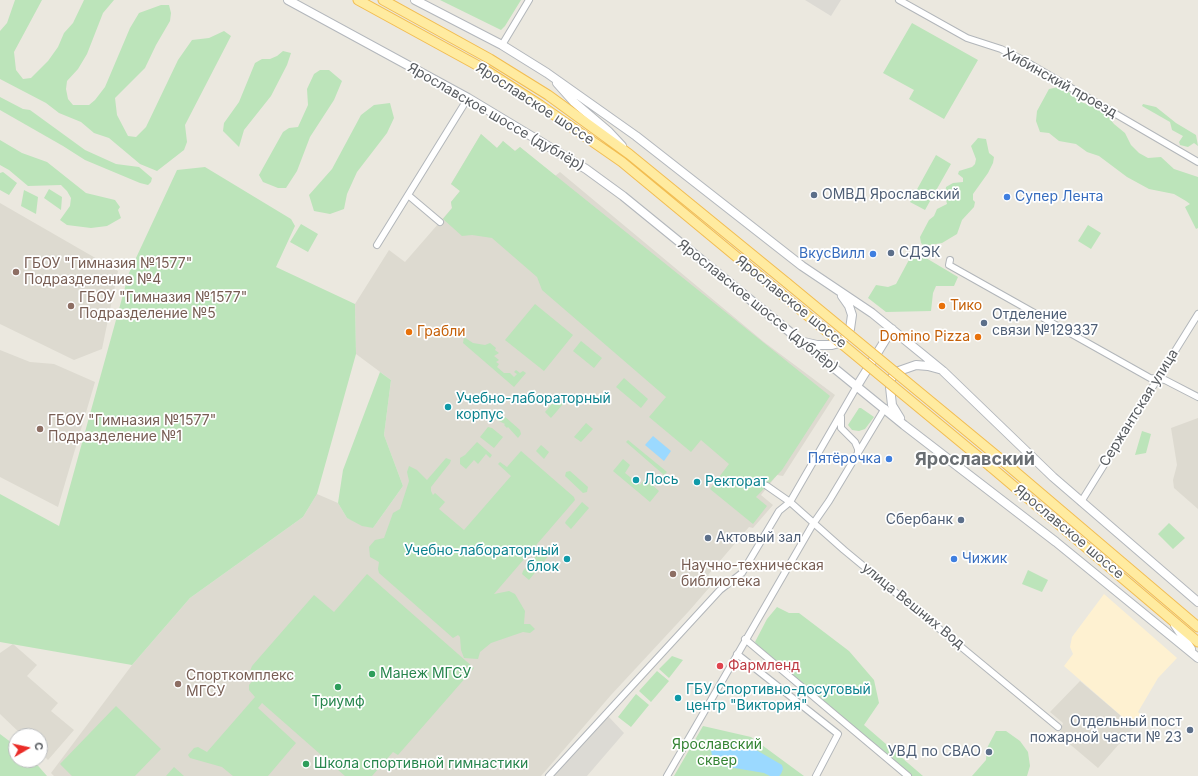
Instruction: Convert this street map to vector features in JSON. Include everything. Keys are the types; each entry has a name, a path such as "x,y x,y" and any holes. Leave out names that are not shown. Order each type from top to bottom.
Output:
{"main road":[{"name":"Ярославское шоссе","path":"358,0 484,70 540,105 622,162 991,466 1198,642"},
{"name":"Ярославское шоссе","path":"383,0 490,59 548,95 629,154 998,457 1198,627"}],"street":[{"name":"Ярославское шоссе (дублёр)","path":"288,0 468,98 586,169 622,196 885,408 904,425 1056,542 1198,658"},
{"path":"415,0 502,45 547,72 636,136 768,241 839,292 872,313 943,371 1081,502 1198,602"},
{"path":"502,45 529,0"},
{"name":"Хибинский проезд","path":"899,0 967,38 981,44 1001,49 1023,60 1198,162"},
{"path":"547,72 574,102 608,131 629,154"},
{"path":"377,245 468,98"},
{"path":"408,195 440,222"},
{"path":"950,260 949,265 1150,378 1165,380 1198,397"},
{"path":"798,339 806,343 826,346 839,343 844,339 850,330 852,315 849,306 839,292"},
{"name":"Сержантская улица","path":"1081,502 1198,314"},
{"path":"549,776 720,590 742,573 779,511 790,502 841,413 892,329"},
{"path":"904,425 892,405 890,387 892,378 896,372 916,365 928,366 943,371"},
{"path":"667,776 813,524 858,454 885,408"},
{"path":"841,413 841,428 855,442 858,449 858,454"},
{"name":"улица Вешних Вод","path":"767,486 790,502 813,524 1058,727"},
{"path":"1170,618 1198,658"},
{"path":"745,639 908,776"},
{"path":"738,654 838,734 816,776"}],"shaded area":[{"path":"805,0 841,0 831,16"},
{"path":"481,134 497,148 503,141 515,151 520,147 555,176 560,172 764,342 835,395 783,476 777,475 761,495 773,505 753,528 749,527 708,575 715,581 611,695 541,776 54,776 51,773 132,665 190,598 303,517 317,494 338,503 347,518 373,528 403,486 384,435 391,380 356,354 355,304 389,250 405,262 452,208 451,202 460,191 451,184"},
{"name":"ГБОУ \"Гимназия №1577\" Подразделение №5","path":"0,203 118,271 102,349 74,360 0,324"},
{"name":"ГБОУ \"Гимназия №1577\" Подразделение №1","path":"0,350 30,362 54,364 95,382 58,507 0,477"},
{"path":"1198,418 1198,509 1174,488 1173,480 1177,465 1171,428"},
{"path":"1104,594 1177,658 1158,678 1138,712 1143,716 1134,727 1064,666 1073,654 1070,647 1072,637"},
{"path":"13,644 37,665 27,676 58,703 51,711 74,730 48,760 48,728 15,728 0,714 0,653"},
{"path":"1080,681 1134,727 1098,768 1059,735 1063,723 1050,712"},
{"path":"608,716 624,733 587,776 552,776"}],"green space":[{"path":"15,0 42,0 14,52 16,70 23,79 31,78 48,61 58,47 64,33 73,23 84,0 114,0 103,13 87,54 78,69 67,81 66,89 68,99 73,105 89,105 105,87 130,28 139,13 161,5 169,5 171,13 170,21 145,68 115,98 117,115 128,136 136,137 146,127 178,60 192,40 209,38 224,31 231,36 185,125 187,142 184,150 157,171 140,164 109,138 94,133 81,122 59,113 46,103 0,79 0,31 7,23"},
{"path":"440,0 521,0 501,30"},
{"path":"912,23 978,60 944,119 909,99 914,90 883,73"},
{"path":"283,51 291,53 287,65 271,96 244,130 239,147 223,131 224,123 239,102 255,63 262,59 270,59 277,56"},
{"path":"320,70 329,70 342,81 334,100 310,137 297,171 286,188 278,188 263,182 259,175 283,132 289,128 298,127 308,105 307,89 314,74"},
{"path":"1059,87 1065,89 1081,102 1103,110 1114,124 1125,133 1131,145 1139,153 1148,158 1161,157 1174,169 1198,177 1198,228 1196,229 1185,207 1190,204 1186,201 1174,194 1149,189 1127,177 1099,156 1087,152 1076,144 1059,141 1049,133 1040,132 1036,121 1037,111 1049,89"},
{"path":"0,97 23,109 30,110 85,150 116,164 139,167 152,178 151,182 148,185 140,183 85,160 0,110"},
{"path":"390,103 394,118 387,133 357,172 347,194 344,209 330,214 314,211 309,195 332,169 361,115 374,105"},
{"path":"1143,104 1156,107 1176,123 1196,135 1198,146 1194,143 1188,147 1180,145 1179,142 1183,136 1172,130 1170,122 1142,106"},
{"path":"481,134 497,148 503,141 515,151 520,147 830,396 782,470 756,497 767,506 753,524 710,489 729,464 701,440 691,452 649,417 666,397 542,290 537,277 492,238 472,235 462,236 443,219 452,208 451,202 460,191 451,184"},
{"path":"978,138 986,139 989,153 994,157 988,173 973,194 973,200 975,202 974,207 962,220 957,234 942,243 924,246 921,243 920,237 937,209 947,204 945,195 946,187 953,183 963,182 963,178 958,174 959,171 972,167 975,164 976,159 971,146"},
{"path":"0,140 22,153 47,162 86,193 115,200 120,207 118,210 121,218 107,226 91,228 67,225 60,220 70,206 71,198 67,191 61,185 28,186 9,170 0,165"},
{"path":"936,155 951,164 925,210 910,202"},
{"path":"205,167 291,219 295,226 276,267 355,304 356,354 317,494 303,517 190,598 132,665 0,642 0,494 59,526 129,273 177,170"},
{"path":"3,172 17,183 9,195 0,190 0,173"},
{"path":"49,189 62,197 61,210 44,198"},
{"path":"24,190 38,197 36,214 21,206"},
{"path":"301,224 318,234 308,252 290,242"},
{"path":"1088,225 1101,233 1091,249 1078,241"},
{"path":"914,253 921,255 958,277 954,286 936,286 933,293 931,311 886,312 868,298 876,285 888,287 896,284"},
{"path":"535,304 573,335 544,371 505,340"},
{"path":"464,337 473,343 485,345 490,343 496,348 495,350 499,353 494,356 499,360 496,362 499,364 497,367 504,373 510,373 514,377 517,374 514,372 516,370 520,373 523,371 526,373 514,387 463,343"},
{"path":"581,341 602,358 594,368 573,351"},
{"path":"380,372 391,380 384,435 403,486 373,528 362,526 347,518 338,503 343,470"},
{"path":"624,378 648,399 641,408 616,387"},
{"path":"556,399 563,404 551,418 545,412"},
{"path":"859,408 874,417 865,429 859,431 852,430 848,425"},
{"path":"499,414 503,415 520,430 521,434 518,438 508,427 507,428 504,425 505,424 497,420"},
{"path":"586,423 593,429 581,442 574,437"},
{"path":"488,427 492,428 503,437 494,448 480,437"},
{"path":"1142,431 1151,434 1146,453 1135,455"},
{"path":"628,440 667,472 664,475 626,442"},
{"path":"477,442 492,455 490,458 486,454 478,464 474,460 466,469 460,464 460,458 465,455"},
{"path":"541,445 549,452 544,459 536,451"},
{"path":"521,451 574,497 575,500 494,594 509,591 515,594 525,611 524,624 530,624 535,629 530,633 523,632 491,643 480,652 478,659 464,658 461,650 460,637 458,635 453,638 379,573 379,562 370,557 369,547 375,540 384,538 393,513 400,509 409,481 407,472 409,466 417,470 427,480 446,458 451,460 431,487 431,491 433,495 435,493 445,502 439,509 464,530 511,476 498,464 500,462 507,467"},
{"path":"623,459 630,465 625,473 640,485 645,479 659,491 650,502 613,471"},
{"path":"570,471 588,487 587,492 583,493 565,476 566,472"},
{"path":"582,502 589,508 571,529 565,523"},
{"path":"1169,523 1185,538 1173,549 1158,534"},
{"path":"543,548 550,554 529,580 522,574 523,571"},
{"path":"1028,570 1048,580 1042,592 1022,584"},
{"name":"Манеж МГСУ","path":"367,574 474,668 398,755 393,752 372,776 345,776 262,703 258,708 296,743 268,776 233,776 222,767 190,758 188,755 194,748 198,747 207,752 255,697 249,690 249,685 255,678 250,671 252,666 314,595 334,612"},
{"path":"777,607 789,613 799,613 849,651 874,680 879,703 864,725 923,776 911,776 762,652 755,642 767,619"},
{"path":"672,656 683,660 669,678 659,669"},
{"path":"657,671 669,681 651,702 639,691"},
{"path":"636,694 649,705 631,727 618,717"},
{"path":"116,706 161,749 135,776 72,776 60,764"},
{"name":"Ярославский сквер","path":"703,726 751,737 804,776 674,776"},
{"path":"996,731 1006,731 1020,741 1028,752 1030,766 1027,776 972,776 986,760 987,748"},
{"path":"0,734 8,740 8,768 40,768 47,776 0,776"},
{"path":"174,767 184,776 166,776"}],"water":[{"path":"653,436 671,451 664,461 645,445"},
{"path":"720,741 736,741 746,744 782,765 783,769 781,774 779,776 770,776 764,773 717,765 713,762 711,750 714,743"}],"place":[{"name":"ОМВД Ярославский","path":"814,195"},
{"name":"Супер Лента","path":"1007,197"},
{"name":"СДЭК","path":"891,253"},
{"name":"ВкусВилл","path":"873,254"},
{"name":"ГБОУ \"Гимназия №1577\" Подразделение №4","path":"16,272"},
{"name":"ГБОУ \"Гимназия №1577\" Подразделение №5","path":"71,306"},
{"name":"Тико","path":"942,306"},
{"name":"Отделение связи №129337","path":"984,323"},
{"name":"Грабли","path":"409,332"},
{"name":"Domino Pizza","path":"978,337"},
{"name":"Учебно-лабораторный корпус","path":"448,407"},
{"name":"ГБОУ \"Гимназия №1577\" Подразделение №1","path":"40,429"},
{"name":"Пятёрочка","path":"889,459"},
{"name":"Лось","path":"636,480"},
{"name":"Ректорат","path":"697,482"},
{"name":"Сбербанк","path":"961,520"},
{"name":"Актовый зал","path":"708,538"},
{"name":"Учебно-лабораторный блок","path":"567,559"},
{"name":"Чижик","path":"954,559"},
{"name":"Научно-техническая библиотека","path":"673,574"},
{"name":"Фармленд","path":"720,666"},
{"name":"Манеж МГСУ","path":"372,674"},
{"name":"Спорткомплекс МГСУ","path":"178,684"},
{"name":"Триумф","path":"338,687"},
{"name":"ГБУ Спортивно-досуговый центр \"Виктория\"","path":"678,698"},
{"name":"Отдельный пост пожарной части № 23","path":"1190,730"},
{"name":"УВД по СВАО","path":"989,752"},
{"name":"Школа спортивной гимнастики","path":"306,764"}],"district":[{"name":"Ярославский","path":"975,460"}]}
